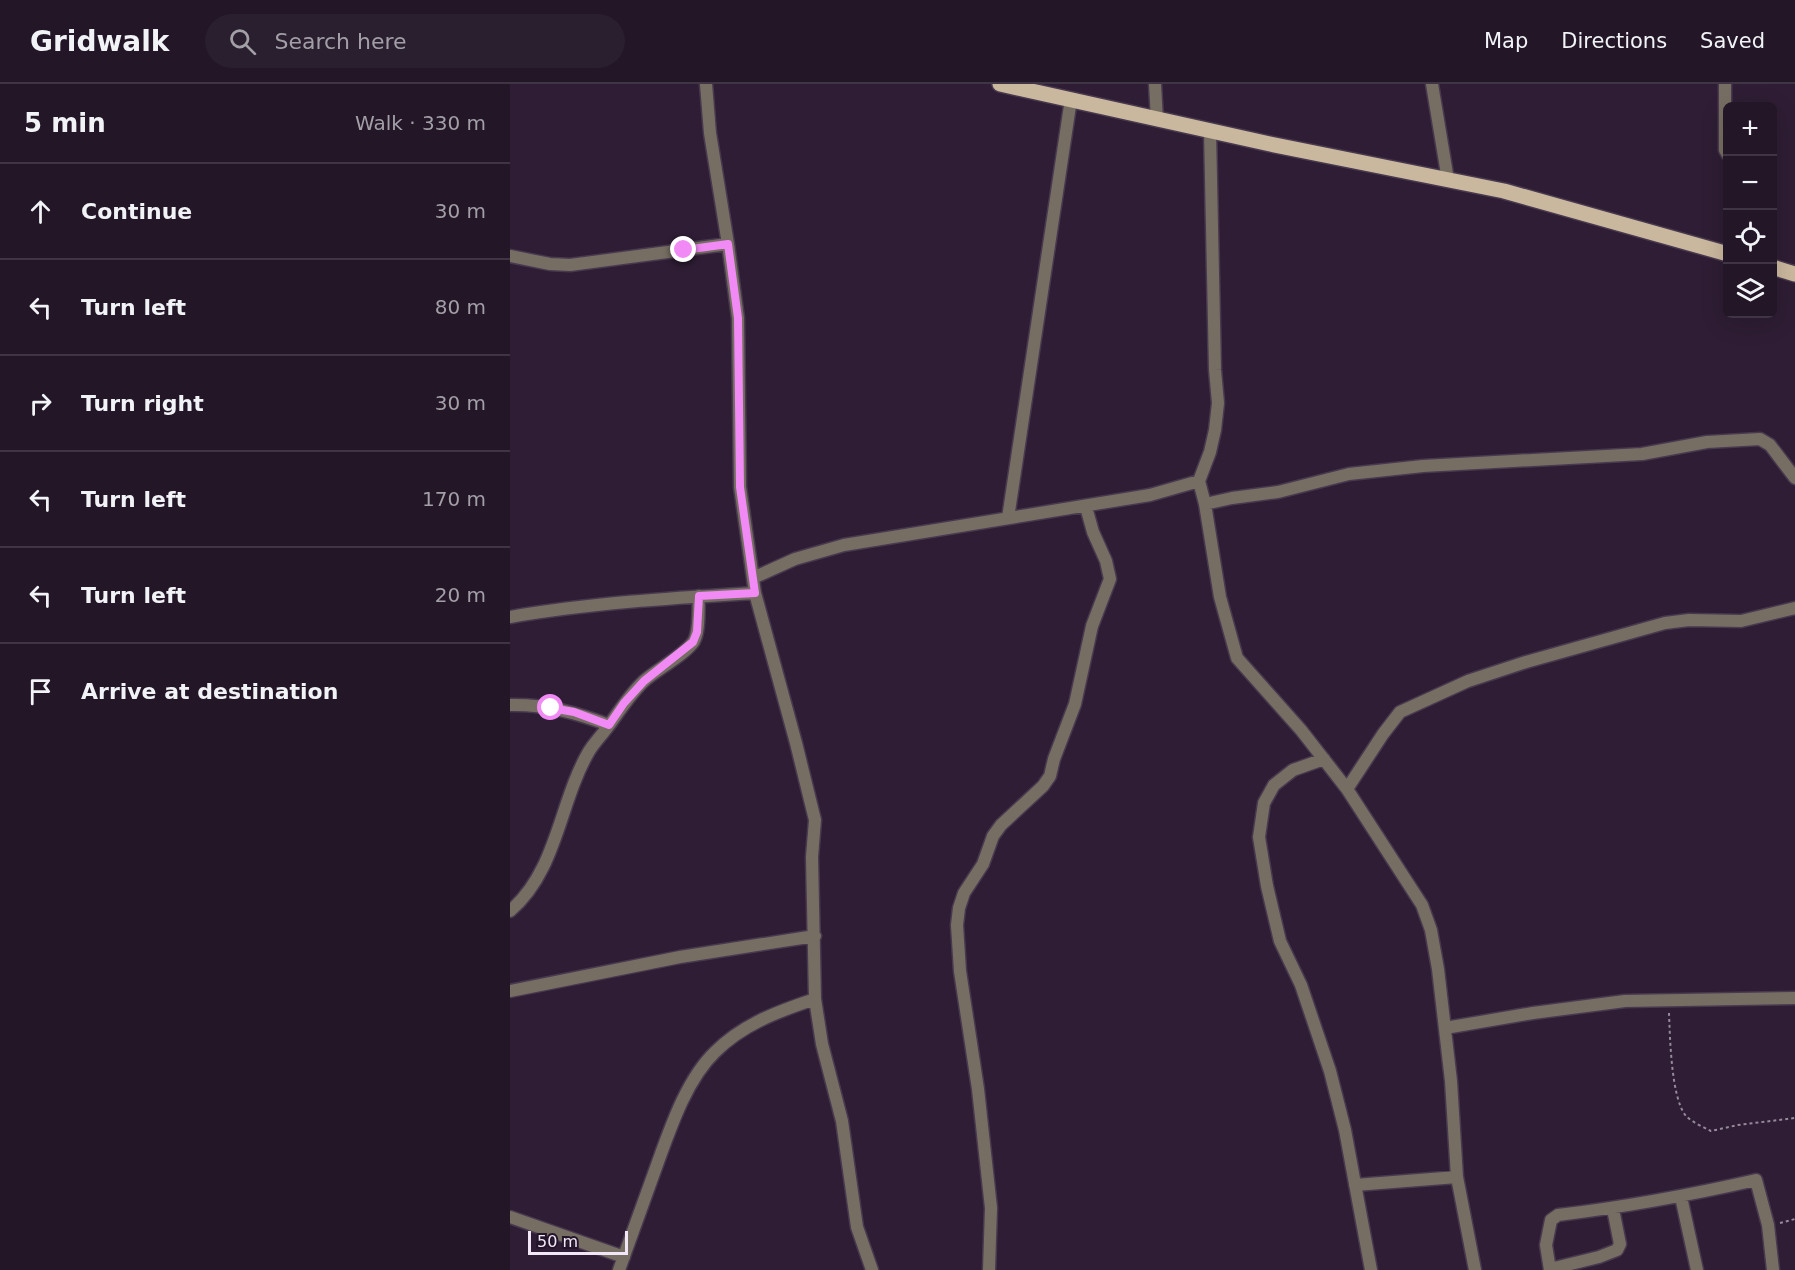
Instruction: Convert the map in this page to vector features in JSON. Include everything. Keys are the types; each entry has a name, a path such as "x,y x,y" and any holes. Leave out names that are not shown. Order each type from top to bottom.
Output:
{"main road":[{"path":"1000,84 1157,120 1503,191 1723,253"},
{"path":"1777,268 1795,274"}],"street":[{"path":"706,84 710,133 738,318 740,487 755,593 796,743 814,820 812,857 815,999 822,1044 842,1121 857,1227 872,1270"},
{"path":"1155,84 1157,120"},
{"path":"1432,84 1448,180"},
{"path":"1725,84 1725,102"},
{"path":"1008,518 1071,99"},
{"path":"1210,131 1215,370 1218,403 1210,452 1199,481 1205,504 1220,597 1237,658 1301,730 1347,789 1422,905 1431,930 1451,1081 1457,1177 1475,1270"},
{"path":"510,256 550,264 570,265 728,244"},
{"path":"1205,504 1278,492 1349,474 1423,466 1642,454 1707,442 1760,439 1770,445 1795,478"},
{"path":"753,578 795,559 844,545 1086,507 1150,495 1199,481"},
{"path":"989,1270 990,1208 978,1089 960,971 957,925 959,908 964,893 983,864 993,836 1001,825 1043,786 1050,776 1075,704 1092,626 1110,579 1106,561 1093,532 1086,507"},
{"path":"510,617 699,596 755,593"},
{"path":"510,911 521,902 537,880 589,752 624,703 644,681 693,642 697,632 699,596"},
{"path":"1347,789 1400,712 1468,681 1526,662 1665,623 1689,620 1741,621 1795,608"},
{"path":"510,705 529,704 574,712 609,725"},
{"path":"1323,759 1293,770 1274,785 1264,803 1258,837 1281,941 1301,985 1330,1071 1345,1130 1371,1270"},
{"path":"510,991 680,957 815,936"},
{"path":"1445,1028 1533,1012 1625,1001 1795,998"},
{"path":"619,1270 673,1120 698,1075 713,1054 728,1041 770,1014 815,999"},
{"path":"1355,1185 1457,1177"},
{"path":"1613,1209 1620,1244 1617,1250 1599,1257 1550,1269 1546,1245 1551,1220 1558,1215 1613,1209 1681,1197 1756,1179 1768,1225 1773,1270"},
{"path":"1681,1197 1698,1270"},
{"path":"510,1217 624,1257"}],"path":[{"path":"1668,1000 1671,1049 1678,1099 1687,1116 1711,1131 1795,1118"}],"route":[{"path":"551,708 574,712 609,725 624,703 644,681 693,642 697,632 699,596 755,593 740,487 738,318 728,244 684,250"}]}
